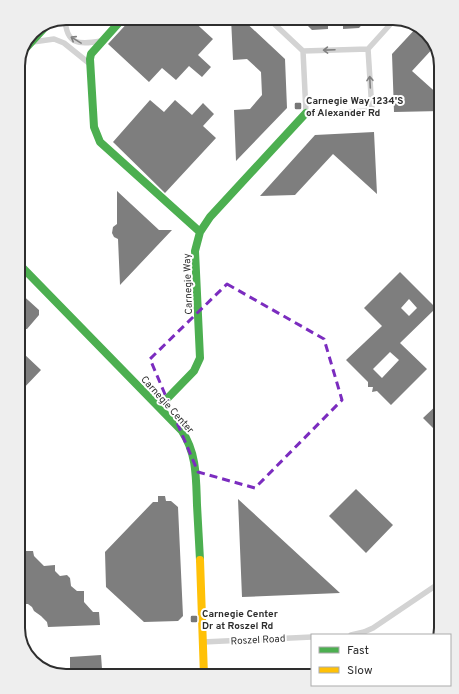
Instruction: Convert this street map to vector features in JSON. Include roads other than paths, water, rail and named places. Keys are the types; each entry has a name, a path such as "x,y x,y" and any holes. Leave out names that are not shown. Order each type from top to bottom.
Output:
{"main road":[{"path":"116,25 91,54 90,64 94,126 97,136 100,142 200,232"},
{"name":"Carnegie Way","path":"159,407 194,371 200,358 195,251 200,232 210,217 306,113"},
{"name":"Carnegie Center","path":"25,270 159,407 185,436 193,451 195,461 204,669"}],"street":[{"path":"66,25 70,36 77,42 85,44 101,41"},
{"path":"275,25 303,51 306,113 372,111 368,49 390,25"},
{"path":"33,42 54,39 64,43 90,64"},
{"path":"303,51 368,49"},
{"path":"355,634 373,628 434,587"},
{"name":"Roszel Road","path":"203,642 311,637"}],"place":[{"name":"Carnegie Way 1234'S of Alexander Rd","path":"298,106"},
{"name":"Carnegie Center Dr at Roszel Rd","path":"194,619"}]}
